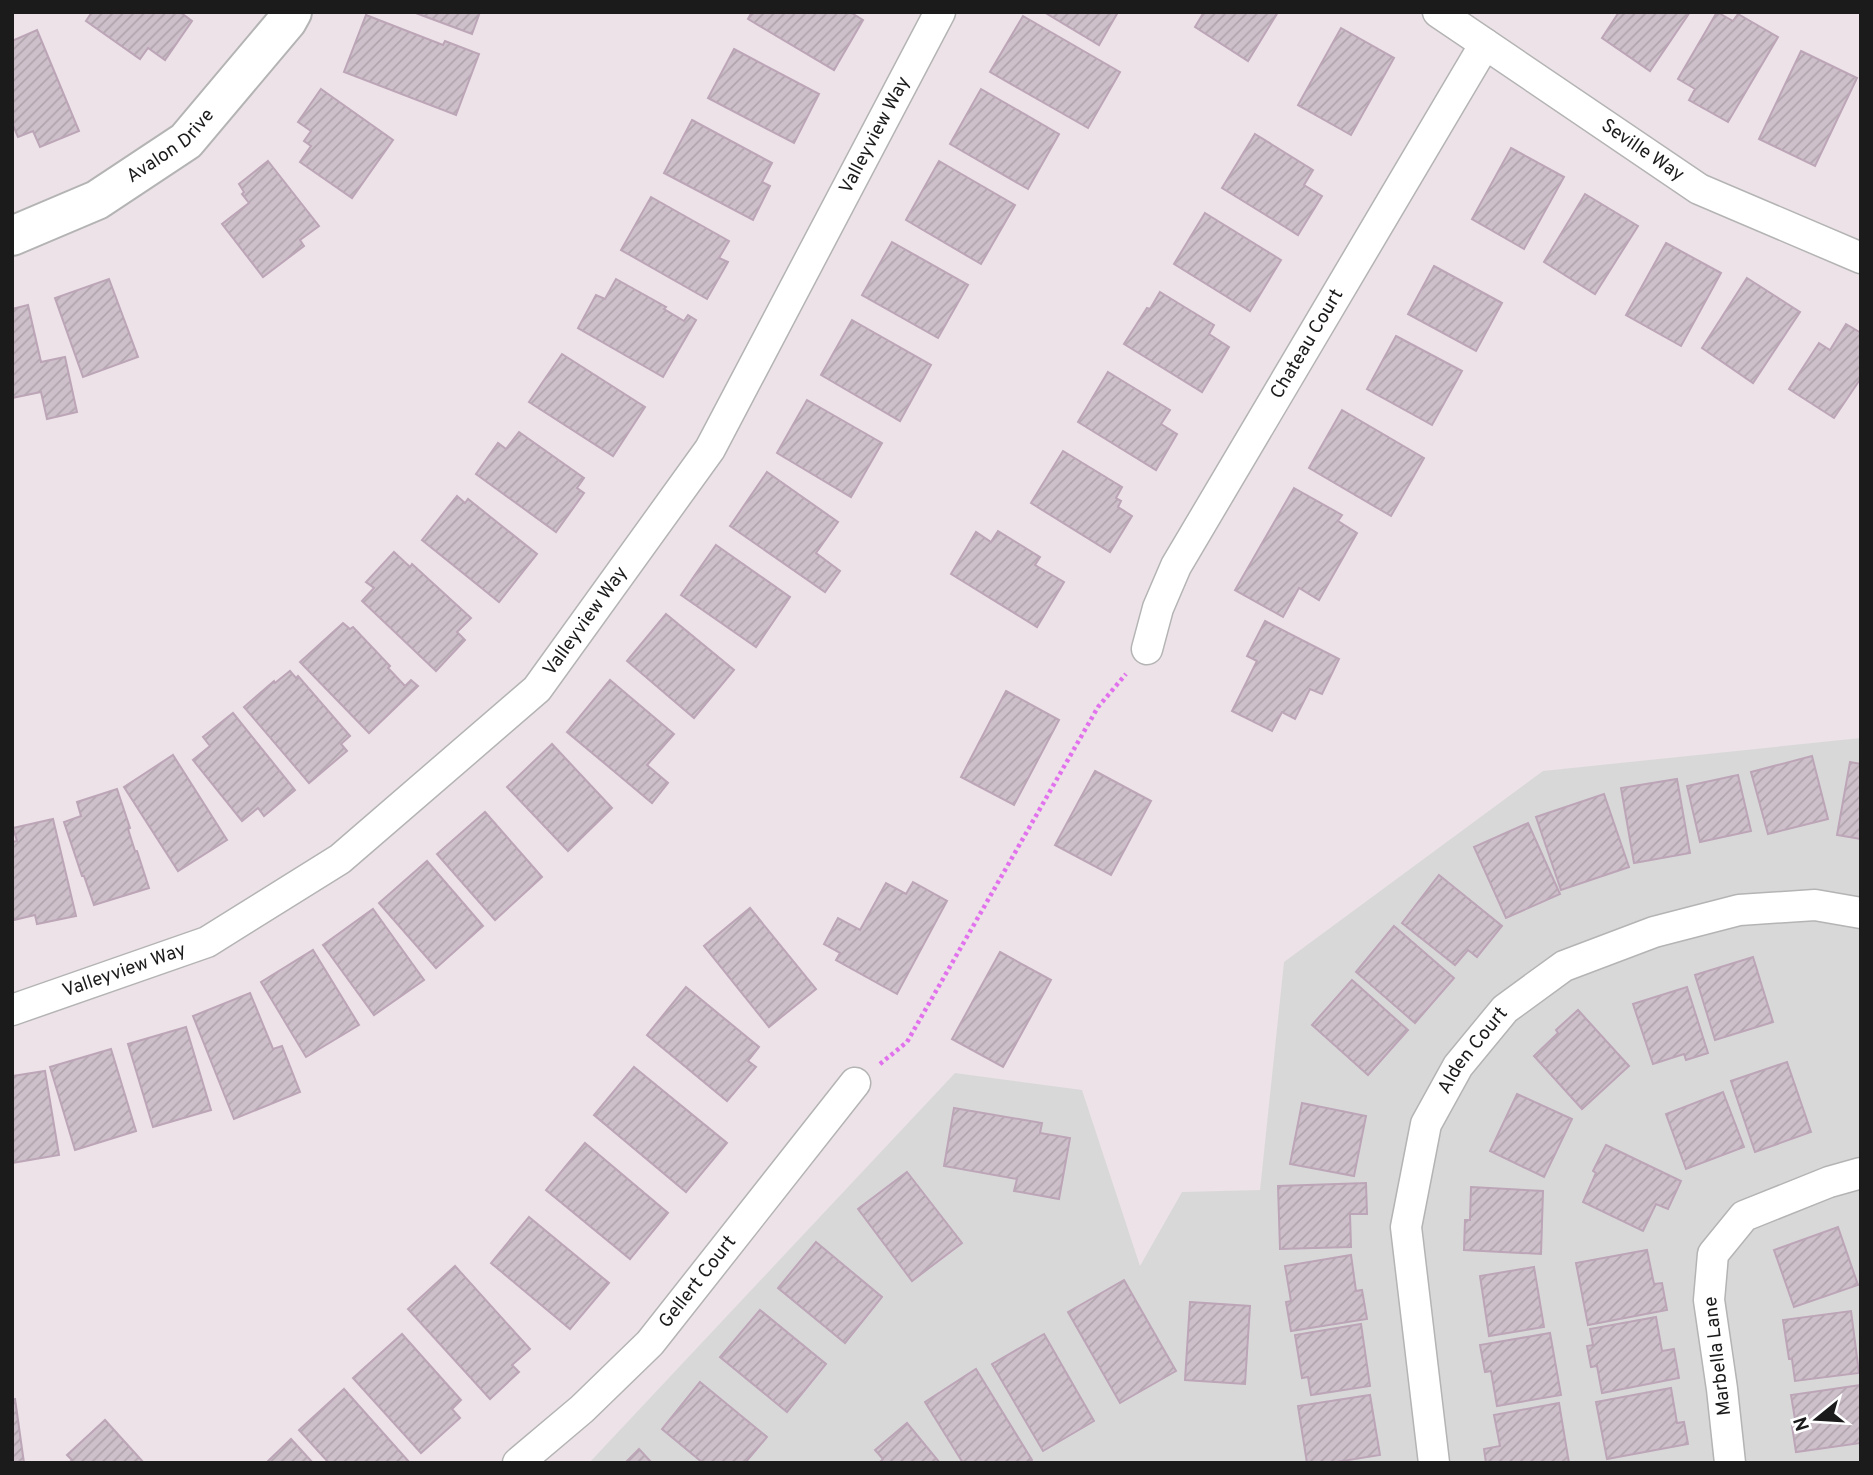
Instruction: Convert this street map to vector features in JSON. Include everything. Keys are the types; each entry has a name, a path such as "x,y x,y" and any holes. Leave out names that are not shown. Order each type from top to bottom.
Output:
{"street":[{"name":"Avalon Drive","path":"12,236 97,200 186,141 287,22 292,12"},
{"name":"Valleyview Way","path":"12,1010 206,942 218,935 340,859 537,689 710,449 940,12"},
{"name":"Seville Way","path":"1438,12 1699,188 1861,258"},
{"name":"Chateau Court","path":"1147,649 1158,608 1176,566 1485,44"},
{"name":"Alden Court","path":"1434,1463 1406,1227 1426,1125 1458,1066 1505,1009 1564,966 1654,932 1739,911 1815,905 1861,913"},
{"name":"Gellert Court","path":"517,1463 582,1409 650,1343 855,1083"},
{"name":"Marbella Lane","path":"1730,1463 1709,1300 1713,1254 1744,1216 1829,1182 1861,1173"}],"path":[{"path":"855,1083 907,1042 1098,707 1147,649"}],"shaded area":[{"path":"1861,738 1861,1463 589,1463 955,1073 1082,1090 1140,1266 1182,1192 1260,1190 1284,962 1543,771"}],"building":[{"path":"92,12 180,12 192,21 165,60 148,48 140,59 86,21"},
{"path":"413,12 480,12 472,34"},
{"path":"752,12 850,12 863,20 834,70 748,19"},
{"path":"1044,12 1118,12 1099,45"},
{"path":"1204,12 1278,12 1248,61 1195,27"},
{"path":"1619,12 1690,12 1650,71 1602,38"},
{"path":"1717,12 1733,21 1738,14 1778,37 1728,122 1689,100 1695,89 1678,79"},
{"path":"366,15 443,45 445,41 479,54 456,115 344,72"},
{"path":"1023,16 1120,72 1088,128 990,72"},
{"path":"1341,28 1394,58 1351,135 1298,105"},
{"path":"37,30 79,131 40,147 33,131 18,137 12,123 12,41"},
{"path":"734,49 819,94 794,143 708,98"},
{"path":"1801,51 1857,78 1815,166 1759,139"},
{"path":"321,89 393,140 352,198 300,162 311,146 304,141 311,131 298,122"},
{"path":"981,89 1059,134 1028,189 950,144"},
{"path":"692,120 772,163 762,182 770,186 753,220 664,173"},
{"path":"1255,134 1313,170 1304,185 1322,196 1298,235 1222,188"},
{"path":"1511,148 1564,177 1524,249 1472,219"},
{"path":"268,161 319,226 300,240 304,246 263,277 222,224 249,203 239,184"},
{"path":"939,161 1015,205 981,264 906,220"},
{"path":"1585,194 1638,226 1595,294 1544,262"},
{"path":"651,197 729,241 719,258 728,262 707,299 621,250"},
{"path":"1205,213 1281,260 1250,311 1174,264"},
{"path":"892,242 968,285 938,338 862,295"},
{"path":"1666,243 1721,273 1681,346 1626,315"},
{"path":"1434,266 1502,303 1476,351 1408,314"},
{"path":"1747,278 1800,312 1753,383 1702,348"},
{"path":"109,279 138,357 83,377 55,298"},
{"path":"616,279 666,307 664,309 684,321 688,315 696,320 663,377 578,328 596,295 605,299"},
{"path":"1160,292 1214,325 1209,334 1229,347 1202,392 1124,344"},
{"path":"28,305 41,362 65,357 77,412 47,419 41,392 12,398 12,309"},
{"path":"852,320 931,365 900,421 821,375"},
{"path":"1846,324 1861,333 1861,378 1834,418 1789,389 1819,343 1830,350"},
{"path":"1396,336 1462,371 1432,425 1367,389"},
{"path":"562,354 645,407 613,456 529,402"},
{"path":"1108,372 1170,410 1161,424 1177,434 1156,470 1078,422"},
{"path":"807,400 882,443 851,497 777,453"},
{"path":"1342,410 1424,458 1391,516 1309,468"},
{"path":"519,432 584,478 577,488 584,493 556,532 476,474 498,443 506,449"},
{"path":"1063,451 1122,487 1116,498 1121,501 1118,507 1132,516 1110,552 1031,503"},
{"path":"767,472 838,522 816,553 840,571 825,592 730,526"},
{"path":"1294,488 1342,515 1338,521 1357,533 1319,600 1299,588 1283,617 1235,590"},
{"path":"457,496 465,503 468,499 537,554 499,602 422,540"},
{"path":"998,531 1040,557 1035,565 1064,582 1037,627 951,574 976,532 991,542"},
{"path":"716,545 790,597 756,647 681,595"},
{"path":"394,552 410,567 412,564 471,618 457,632 465,640 436,671 362,601 374,588 366,582"},
{"path":"666,614 734,670 694,718 627,661"},
{"path":"1265,621 1339,659 1322,694 1310,689 1295,719 1282,712 1272,731 1232,711 1257,661 1247,656"},
{"path":"343,623 350,629 353,627 405,686 411,680 418,686 369,733 300,662"},
{"path":"290,671 296,678 298,676 350,736 341,744 347,751 309,783 244,707"},
{"path":"610,680 674,734 647,765 668,783 652,803 567,732"},
{"path":"1006,691 1059,720 1014,805 961,777"},
{"path":"233,713 295,790 264,816 258,808 242,821 193,760 210,746 203,737"},
{"path":"552,744 612,808 568,851 507,787"},
{"path":"173,755 227,840 178,871 124,787"},
{"path":"1812,756 1828,819 1768,834 1751,772"},
{"path":"1850,762 1861,764 1861,839 1837,835"},
{"path":"1095,771 1151,801 1111,875 1055,845"},
{"path":"1738,775 1751,831 1700,842 1687,786"},
{"path":"1677,779 1690,853 1634,863 1621,788"},
{"path":"117,789 149,888 94,905 64,822 81,816 77,802"},
{"path":"1604,794 1629,867 1561,890 1536,817"},
{"path":"485,812 542,877 495,920 437,854"},
{"path":"53,819 76,916 37,924 35,915 14,920 12,842 17,841 13,828"},
{"path":"1528,823 1560,894 1506,918 1474,847"},
{"path":"427,861 483,926 436,968 379,903"},
{"path":"1439,875 1502,926 1477,957 1468,950 1455,965 1402,923"},
{"path":"913,882 947,901 897,994 836,960 840,953 824,944 838,918 860,930 886,883 906,894"},
{"path":"750,908 816,989 769,1027 704,946"},
{"path":"373,909 424,980 374,1015 323,945"},
{"path":"1394,926 1454,978 1415,1023 1356,972"},
{"path":"313,950 359,1025 306,1057 261,982"},
{"path":"1000,952 1051,980 1003,1067 952,1039"},
{"path":"1753,957 1773,1022 1715,1040 1695,975"},
{"path":"1352,980 1408,1030 1368,1075 1312,1025"},
{"path":"686,987 759,1047 748,1061 756,1067 727,1101 647,1035"},
{"path":"1687,987 1708,1053 1686,1060 1684,1054 1653,1064 1633,1004"},
{"path":"250,993 273,1049 282,1046 300,1092 234,1119 193,1016"},
{"path":"1578,1010 1629,1066 1582,1109 1534,1056"},
{"path":"186,1027 211,1110 153,1127 128,1044"},
{"path":"111,1049 136,1131 75,1150 50,1067"},
{"path":"1787,1062 1811,1132 1755,1152 1731,1081"},
{"path":"634,1067 727,1143 686,1192 594,1115"},
{"path":"45,1071 59,1155 12,1163 12,1076"},
{"path":"1723,1092 1744,1147 1686,1169 1666,1114"},
{"path":"1517,1094 1572,1119 1544,1177 1490,1151"},
{"path":"1302,1103 1366,1116 1354,1176 1290,1164"},
{"path":"954,1108 1042,1123 1040,1133 1070,1138 1059,1199 1014,1191 1017,1179 944,1166"},
{"path":"585,1143 668,1213 630,1259 546,1190"},
{"path":"1606,1145 1681,1181 1668,1209 1656,1204 1643,1231 1583,1202 1596,1173 1593,1171"},
{"path":"907,1172 962,1243 912,1281 858,1209"},
{"path":"1366,1183 1367,1214 1350,1214 1351,1247 1280,1249 1278,1186"},
{"path":"1471,1187 1543,1191 1541,1254 1464,1250 1465,1220 1470,1220"},
{"path":"529,1217 609,1283 570,1329 491,1263"},
{"path":"1838,1227 1858,1285 1794,1307 1774,1250"},
{"path":"816,1242 882,1297 845,1343 778,1288"},
{"path":"1647,1250 1654,1284 1662,1283 1667,1310 1588,1325 1576,1263"},
{"path":"1351,1255 1356,1291 1362,1290 1367,1319 1291,1331 1286,1302 1291,1301 1285,1266"},
{"path":"455,1266 530,1349 512,1365 519,1372 490,1399 408,1309"},
{"path":"1534,1267 1544,1327 1489,1336 1480,1276"},
{"path":"1124,1280 1176,1371 1120,1403 1068,1312"},
{"path":"1190,1302 1250,1306 1245,1384 1185,1380"},
{"path":"760,1310 826,1364 787,1412 720,1357"},
{"path":"1851,1311 1859,1373 1795,1381 1783,1320"},
{"path":"1656,1317 1662,1351 1674,1349 1679,1378 1602,1393 1597,1366 1591,1367 1587,1346 1593,1345 1590,1329"},
{"path":"1361,1324 1370,1386 1311,1395 1308,1377 1302,1378 1295,1335"},
{"path":"1550,1333 1561,1395 1497,1406 1491,1371 1485,1372 1480,1345"},
{"path":"402,1334 461,1400 452,1409 460,1418 421,1453 353,1378"},
{"path":"1044,1334 1094,1421 1043,1451 992,1364"},
{"path":"976,1369 1032,1460 1027,1463 963,1463 925,1402"},
{"path":"700,1382 767,1437 745,1463 703,1463 662,1429"},
{"path":"1861,1385 1861,1443 1796,1452 1792,1426 1796,1425 1791,1395"},
{"path":"1671,1388 1677,1423 1684,1422 1688,1444 1607,1459 1596,1402"},
{"path":"344,1389 410,1463 329,1463 299,1430"},
{"path":"1370,1395 1380,1455 1330,1463 1307,1463 1298,1406"},
{"path":"15,1399 24,1463 12,1463 12,1400"},
{"path":"1559,1403 1569,1463 1486,1463 1484,1449 1500,1446 1494,1415"},
{"path":"105,1420 144,1463 69,1463 72,1460 67,1455"},
{"path":"907,1423 940,1463 879,1463 883,1459 875,1450"},
{"path":"291,1439 313,1463 266,1463"},
{"path":"639,1449 652,1463 625,1463"}]}
